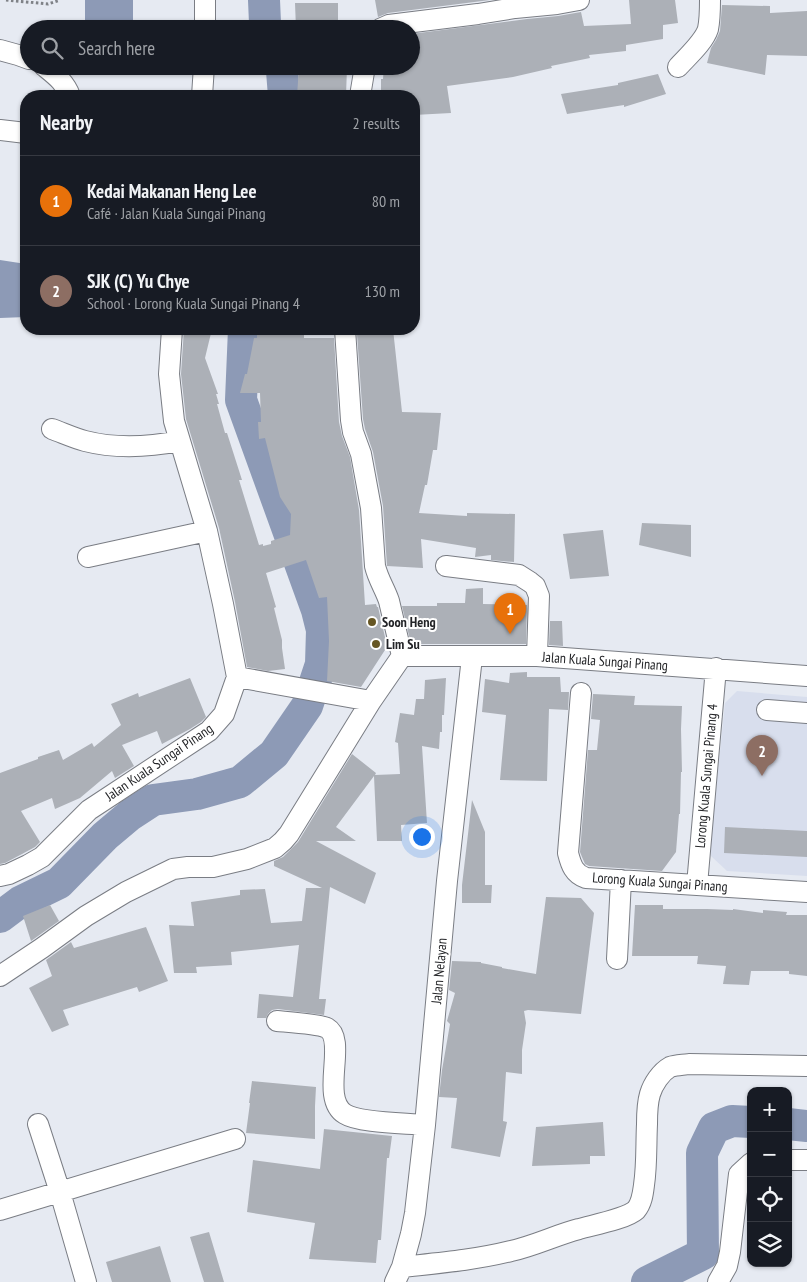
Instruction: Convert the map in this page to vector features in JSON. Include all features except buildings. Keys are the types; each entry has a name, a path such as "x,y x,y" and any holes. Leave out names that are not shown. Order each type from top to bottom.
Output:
{"street":[{"path":"205,0 205,20"},
{"path":"420,21 579,0"},
{"path":"678,67 706,34 710,19 710,0"},
{"path":"0,50 20,56"},
{"path":"55,75 67,90"},
{"path":"202,90 203,75"},
{"path":"361,90 364,75"},
{"path":"0,130 20,132"},
{"path":"172,335 169,374 173,414 207,530 237,678 364,700"},
{"path":"0,976 86,916 126,892 165,872 188,867 223,866 275,848 290,834 364,700 402,656 387,593 377,576 375,566 371,508 361,454 351,420 345,335"},
{"path":"52,429 83,441 100,445 155,446 180,441"},
{"path":"88,557 207,530"},
{"path":"446,566 519,575 535,586 538,596 537,656"},
{"name":"Jalan Kuala Sungai Pinang","path":"402,656 537,656 807,676"},
{"name":"Jalan Nelayan","path":"399,1275 415,1213 425,1125 447,881 472,657"},
{"name":"Lorong Kuala Sungai Pinang 4","path":"697,885 716,668"},
{"name":"Jalan Kuala Sungai Pinang","path":"0,876 9,874 42,857 88,810 208,731 224,714 237,678"},
{"name":"Lorong Kuala Sungai Pinang","path":"581,693 568,854 576,873 586,878 807,892"},
{"path":"767,710 807,713"},
{"path":"617,959 621,880"},
{"path":"277,1021 325,1027 331,1032 334,1044 333,1096 337,1106 345,1114 360,1119 425,1125"},
{"path":"399,1275 512,1251 577,1229 624,1217 637,1209 642,1197 646,1175 650,1094 662,1074 671,1067 689,1064 807,1066"},
{"path":"38,1124 86,1282"},
{"path":"0,1210 235,1139"},
{"path":"792,1160 807,1160"},
{"path":"718,1282 727,1266 730,1252 740,1174 747,1167"}],"path":[{"path":"6,0 48,4 60,0"}],"shaded area":[{"path":"737,691 807,697 807,876 727,871 711,856 710,849 725,703"}],"water":[{"path":"85,0 133,0 133,20 85,20"},
{"path":"0,260 20,263 20,317 0,318"}],"waterway":[{"path":"264,0 265,20"},
{"path":"282,75 284,90"},
{"path":"0,917 20,902 59,883 105,836 130,815 153,800 197,794 240,782 274,754 307,706 321,664 322,630 317,610 241,400 244,335"},
{"path":"647,1282 703,1254 702,1153 714,1128 732,1121 747,1122"},
{"path":"792,1124 807,1126"}],"place":[{"name":"Soon Heng","path":"372,622"},
{"name":"Kedai Makanan Heng Lee","path":"510,634"},
{"name":"Lim Su","path":"376,644"},
{"name":"SJK (C) Yu Chye","path":"762,776"}]}
